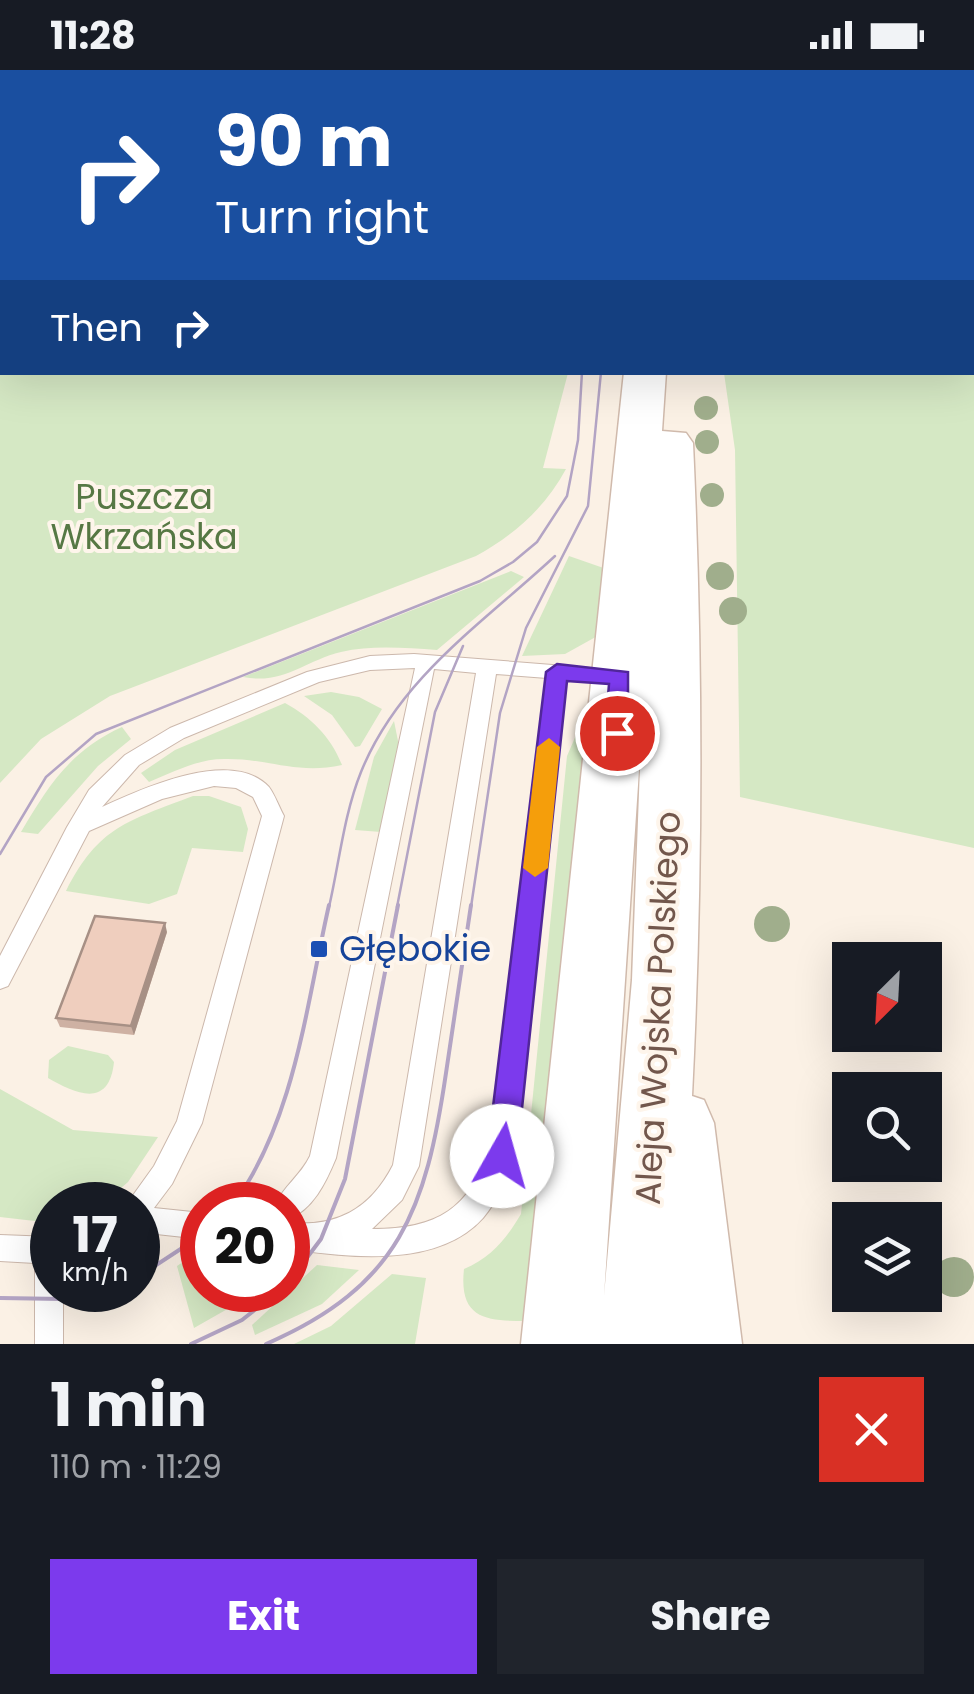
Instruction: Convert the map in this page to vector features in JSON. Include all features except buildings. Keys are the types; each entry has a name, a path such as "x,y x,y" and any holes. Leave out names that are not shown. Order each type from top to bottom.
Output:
{"main road":[{"name":"Aleja Wojska Polskiego","path":"561,1344 646,375"},
{"name":"Aleja Wojska Polskiego","path":"639,1344 664,980 673,548 671,452 658,375"},
{"path":"664,980 702,1344"}],"lane":[{"path":"0,979 78,827 116,774 177,732 335,670 378,662 426,662 620,678"},
{"path":"310,1184 324,1158 426,662"},
{"path":"310,1235 335,1233 364,1220 386,1201 406,1166 487,667"},
{"path":"310,1238 384,1246 414,1242 461,1219 482,1198 496,1174 504,1147 557,672"},
{"path":"78,827 185,782 217,777 239,780 258,790 267,799 274,822 189,1123 158,1182"},
{"path":"0,1248 30,1250"},
{"path":"49,1344 50,1312"}],"green space":[{"name":"Puszcza Wkrzańska","path":"0,375 567,375 543,468 566,469 538,508 503,539 476,556 110,696 41,739 0,783"},
{"path":"724,375 974,375 974,848 740,797 735,450"},
{"path":"569,556 615,572 601,634 565,654 522,656"},
{"path":"511,571 524,577 437,650 353,650 270,678 243,677"},
{"path":"331,692 359,697 382,709 360,746 355,747 332,715 304,696"},
{"path":"285,703 319,729 342,765 310,768 224,759 195,764 149,782 141,773 175,750"},
{"path":"587,710 596,723 534,1321 491,1319 472,1309 466,1300 464,1269 497,1246 521,1214 567,756"},
{"path":"394,721 399,746 381,832 355,830 374,757"},
{"path":"122,727 131,739 98,766 38,834 21,832 62,771 88,747"},
{"path":"193,796 209,796 241,807 248,829 243,852 192,848 177,894 149,904 66,891 91,852 118,828"},
{"path":"68,1046 108,1055 114,1062 106,1087 90,1094 48,1078 49,1060"},
{"path":"0,1089 73,1130 158,1137 128,1182 30,1182 30,1220 0,1217"},
{"path":"317,1265 359,1270 322,1304 310,1310 310,1271"},
{"path":"392,1274 426,1278 415,1344 294,1344 331,1326"},
{"path":"190,1312 222,1312 194,1328"},
{"path":"266,1312 305,1312 255,1335 252,1325"}],"tram line":[{"path":"0,854 46,777 96,734 480,581 513,562 537,542 567,496 578,440 582,375"},
{"path":"471,907 500,713 526,628 588,506 601,375"},
{"path":"329,907 350,805 377,738 397,708 445,654 555,556"},
{"path":"397,907 435,712 463,646"},
{"path":"248,1182 285,1099 329,905"},
{"path":"310,1254 321,1239 345,1179 398,905"},
{"path":"266,1344 311,1321 348,1296 377,1269 399,1238 416,1203 438,1121 471,905"},
{"path":"160,1263 180,1249"},
{"path":"0,1298 30,1298"},
{"path":"191,1344 252,1312"}],"slow traffic":[{"path":"535,868 549,747"}],"place":[{"name":"Głębokie","path":"319,949"}],"route":[{"path":"502,1156 557,672 620,678 617,733"}]}
